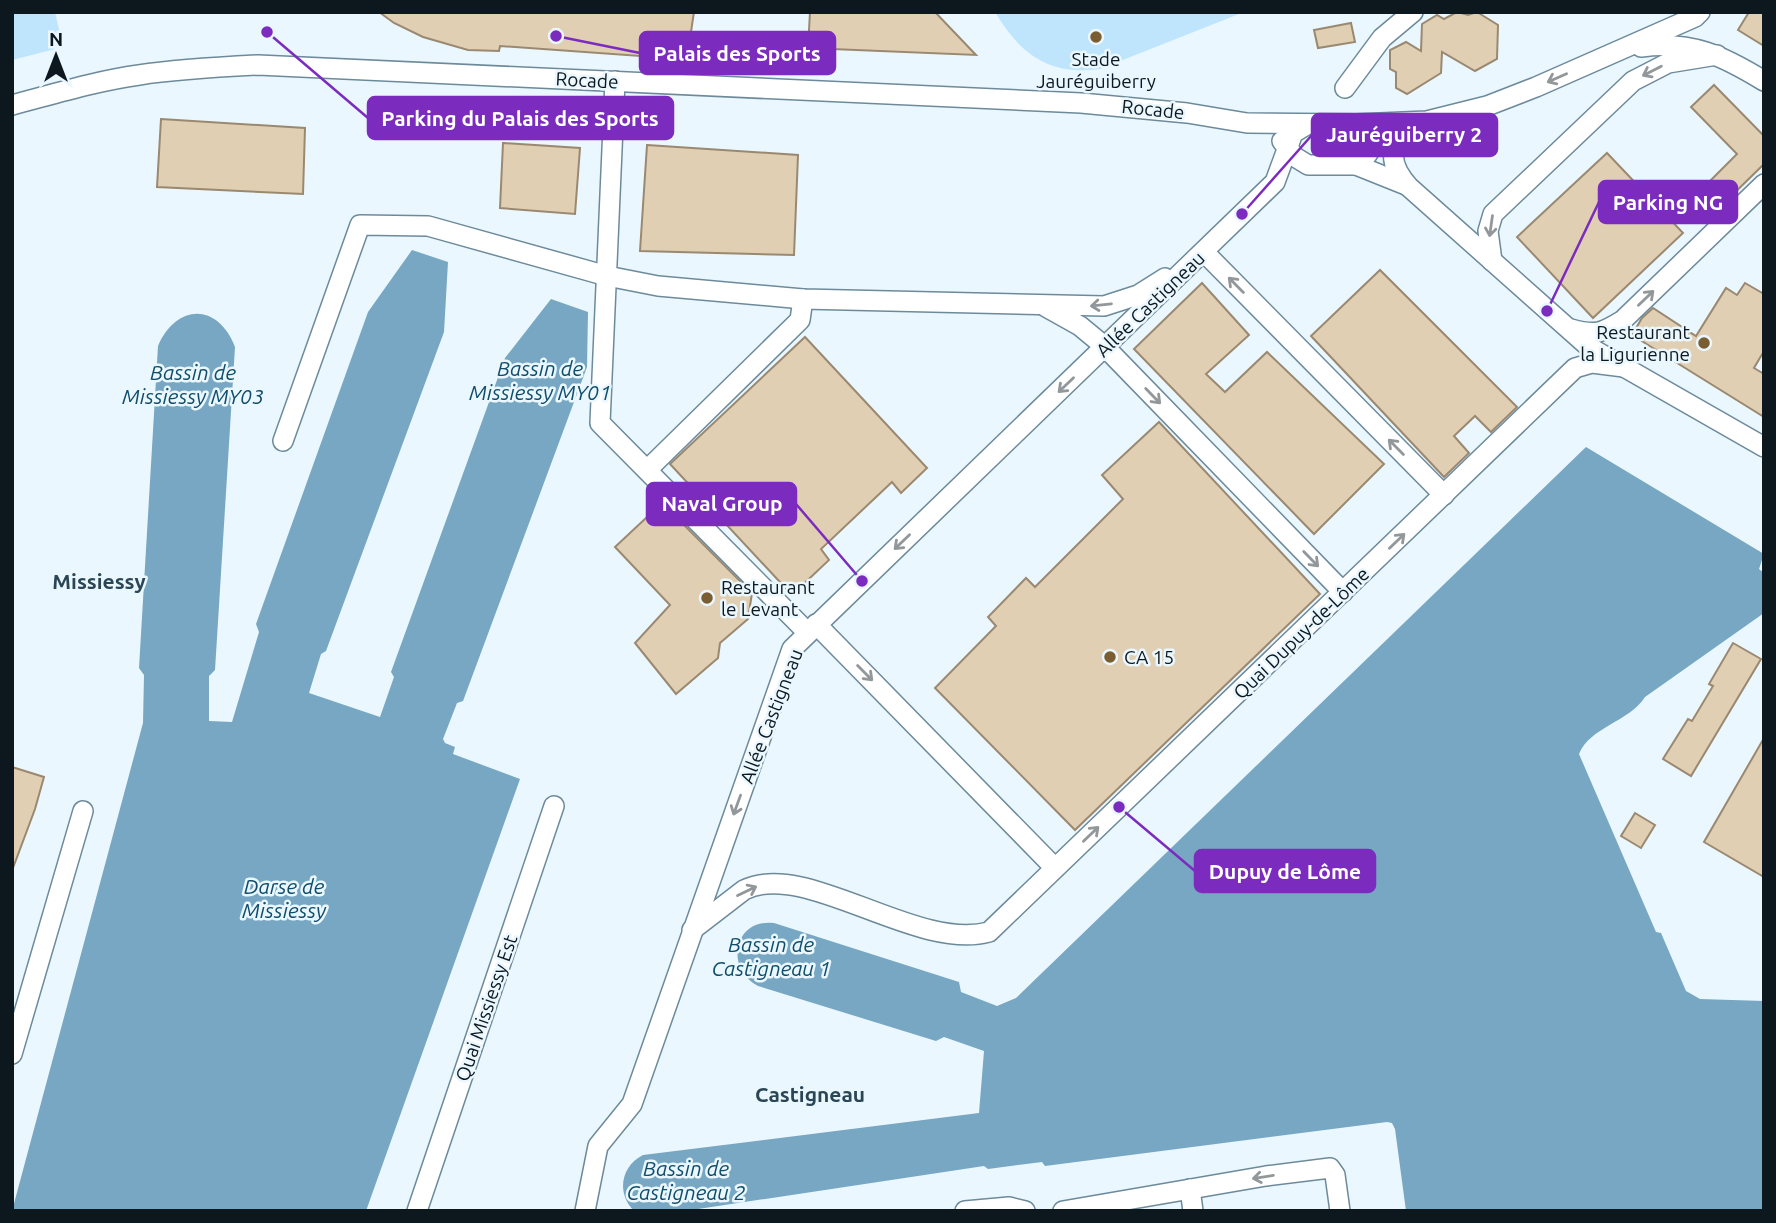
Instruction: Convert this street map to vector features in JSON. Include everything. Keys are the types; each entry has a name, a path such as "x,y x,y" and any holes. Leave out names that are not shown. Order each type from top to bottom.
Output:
{"street":[{"path":"1345,88 1382,38 1413,12"},
{"path":"1700,12 1695,17 1620,50 1486,106 1427,121 1412,128 1399,138 1395,148 1394,167 1409,187 1593,350 1764,447"},
{"path":"1620,50 1660,44 1689,46 1717,55 1764,82"},
{"path":"1492,261 1488,231 1493,214 1633,80 1668,63 1717,55"},
{"name":"Rocade","path":"12,105 137,75 194,68 258,65 1081,103 1187,113 1247,123"},
{"path":"615,81 600,423 1055,868"},
{"path":"1247,123 1356,124 1427,121"},
{"path":"1247,123 1276,136 1301,162 1320,166 1356,165 1409,187"},
{"path":"1275,182 1293,133 1308,124"},
{"path":"1356,124 1368,134 1372,142 1366,158 1356,165"},
{"path":"1275,182 1320,166"},
{"name":"Allée Castigneau","path":"589,1207 598,1146 632,1104 793,649 1275,182"},
{"name":"Quai Dupuy-de-Lôme","path":"692,930 744,890 752,886 775,885 811,890 941,933 966,936 989,932 1764,184"},
{"path":"282,441 360,225 428,226 607,276 658,286 803,299 1104,306 1138,295 1204,252 1444,495"},
{"path":"647,470 800,320 803,299"},
{"path":"1042,305 1080,326 1105,347 1343,592"},
{"path":"1567,327 1588,334 1604,332 1623,320"},
{"path":"1623,320 1614,339 1616,354 1624,367"},
{"path":"1575,368 1592,363 1624,367"},
{"name":"Quai Missiessy Est","path":"417,1211 554,806"},
{"path":"12,1054 83,811"},
{"path":"1063,1211 1330,1168 1335,1175 1340,1211"},
{"path":"1190,1189 1193,1211"},
{"path":"965,1211 1009,1207 1025,1211"}],"shaded area":[{"path":"12,12 55,12 63,47 12,60"},
{"name":"Stade Jauréguiberry","path":"995,12 1244,12 1100,69 1082,70 1066,69 1038,59 1015,40"}],"water":[{"name":"Darse de Missiessy","path":"412,250 448,262 444,332 326,651 321,654 309,693 380,717 394,677 391,672 505,358 551,299 588,312 587,367 463,701 457,703 443,739 445,743 455,747 453,754 520,779 366,1211 12,1211 143,723 144,675 139,668 158,346 176,322 197,314 218,322 235,347 215,670 209,676 209,721 232,722 259,632 256,624 368,312"},
{"path":"1586,447 1764,554 1759,569 1764,573 1764,613 1645,697 1629,713 1592,737 1579,754 1656,932 1661,933 1686,991 1700,999 1764,1001 1764,1211 1406,1211 1395,1129 1392,1123 1387,1122 1045,1166 1042,1162 988,1169 984,1166 685,1211 634,1211 628,1204 623,1188 626,1173 643,1155 979,1113 984,1051 944,1037 936,1041 758,986 747,978 741,968 738,946 742,936 750,928 774,923 959,982 961,992 997,1006 1016,998"}],"building":[{"path":"379,12 694,12 689,45 656,44 654,57 500,46 499,51 468,50 423,37 394,23"},
{"path":"810,12 935,12 976,55 808,48"},
{"path":"1457,12 1468,15 1477,12 1498,25 1497,59 1475,71 1442,52 1441,73 1407,94 1396,88 1396,72 1390,69 1390,50 1406,42 1421,51 1422,24 1437,15 1444,19"},
{"path":"1749,12 1764,12 1764,46 1738,30"},
{"path":"1351,23 1355,42 1318,48 1314,30"},
{"path":"1714,85 1764,136 1764,164 1721,206 1703,188 1737,154 1691,107"},
{"path":"161,119 305,128 303,194 157,187"},
{"path":"503,143 580,148 575,214 500,208"},
{"path":"647,145 798,155 794,255 640,251"},
{"path":"1607,153 1683,233 1593,318 1517,237"},
{"path":"1380,270 1517,407 1491,432 1475,416 1454,436 1469,453 1444,477 1311,336"},
{"path":"1202,283 1249,335 1206,374 1225,392 1267,352 1384,464 1314,534 1134,349"},
{"name":"Restaurant la Ligurienne","path":"1745,283 1764,294 1764,351 1754,368 1764,374 1764,417 1632,335 1642,318 1653,308 1696,336 1726,288 1737,295"},
{"path":"805,337 927,468 901,493 892,482 821,549 829,560 792,595 670,464"},
{"name":"CA 15","path":"1159,422 1320,594 1075,830 935,688 996,626 988,617 1026,578 1035,587 1123,499 1102,475"},
{"name":"Restaurant le Levant","path":"662,503 752,593 748,619 720,643 718,658 676,694 635,643 670,605 615,547"},
{"path":"1733,643 1761,659 1691,776 1663,759 1688,719 1692,721 1713,686 1709,684"},
{"path":"1764,738 1764,877 1704,842"},
{"path":"12,767 44,777 13,868"},
{"path":"1635,813 1655,825 1641,848 1621,836"}],"place":[{"name":"Parking du Palais des Sports","path":"267,32"},
{"name":"Palais des Sports","path":"556,36"},
{"name":"Stade Jauréguiberry","path":"1096,37"},
{"name":"Jauréguiberry 2","path":"1242,214"},
{"name":"Parking NG","path":"1547,311"},
{"name":"Restaurant la Ligurienne","path":"1704,343"},
{"name":"Naval Group","path":"862,581"},
{"name":"Restaurant le Levant","path":"707,598"},
{"name":"CA 15","path":"1110,657"},
{"name":"Dupuy de Lôme","path":"1119,807"}],"district":[{"name":"Missiessy","path":"99,581"},
{"name":"Castigneau","path":"810,1094"}],"water label":[{"name":"Bassin de Missiessy MY01","path":"540,380"},
{"name":"Bassin de Missiessy MY03","path":"193,384"},
{"name":"Bassin de Castigneau 1","path":"771,956"},
{"name":"Bassin de Castigneau 2","path":"686,1180"}]}
